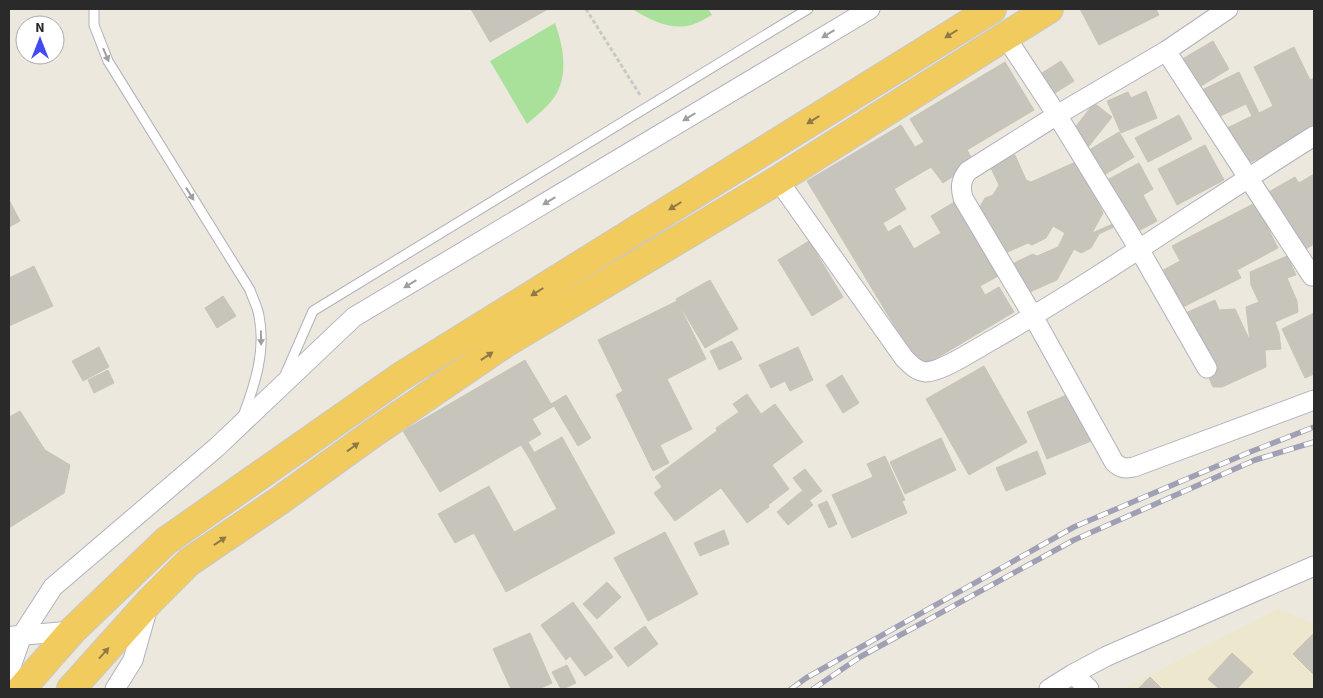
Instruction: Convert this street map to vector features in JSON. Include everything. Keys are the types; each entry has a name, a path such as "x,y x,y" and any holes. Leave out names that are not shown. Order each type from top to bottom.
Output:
{"highway":[{"path":"21,689 72,632 166,541 400,377 992,9"},
{"path":"71,689 150,601 189,562 279,501 372,434 504,344 778,180 1049,9"}],"street":[{"path":"9,672 15,635 53,587 217,447 354,317 870,9"},
{"path":"1228,9 1166,51 1057,115 968,171 962,180 961,190 1117,466 1123,468 1134,467 1314,400"},
{"path":"1005,36 1057,115 1139,249 1207,368"},
{"path":"1166,51 1312,276"},
{"path":"778,180 904,358 916,370 927,372 946,366 1033,316 1314,136"},
{"path":"1049,689 1106,656 1314,566"},
{"path":"115,689 134,660 150,601"},
{"path":"15,635 72,632"},
{"path":"1073,674 1089,689"}],"lane":[{"path":"94,9 94,25 108,60 250,290 259,315 262,342 258,369 239,426"},
{"path":"280,387 312,311 808,9"}],"path":[{"path":"586,9 648,106"}],"shaded area":[{"path":"1278,609 1314,624 1314,689 1125,689 1129,686"}],"green space":[{"path":"632,9 708,9 712,15 694,24 678,27 654,21"},
{"path":"555,23 562,50 562,79 552,100 527,124 490,61"}],"building":[{"path":"471,9 548,9 490,42"},
{"path":"1080,9 1156,9 1159,15 1099,45"},
{"path":"1213,41 1229,69 1196,89 1179,61"},
{"path":"1294,47 1310,80 1314,78 1314,131 1243,166 1225,129 1252,116 1246,104 1214,119 1200,91 1239,72 1259,113 1273,106 1254,67"},
{"path":"1061,61 1074,81 1055,93 1042,73"},
{"path":"1005,62 1034,110 967,150 974,162 943,183 931,167 894,189 906,209 883,223 888,232 900,225 914,249 941,233 931,216 956,201 1000,275 980,286 985,295 999,287 1014,312 920,368 807,181 901,125 915,147 924,142 910,119"},
{"path":"1146,91 1157,118 1121,133 1107,101 1128,92 1131,98"},
{"path":"1094,103 1112,117 1085,151 1067,138"},
{"path":"1179,115 1192,139 1148,162 1135,138"},
{"path":"1119,132 1134,157 1099,178 1084,153"},
{"path":"1205,145 1224,180 1177,205 1158,169"},
{"path":"1015,155 1026,180 1031,182 1080,160 1103,213 1092,233 1113,224 1114,227 1099,234 1091,248 1081,253 1074,249 1057,280 1023,295 1010,265 1033,254 1037,256 1058,247 1065,233 1053,226 1046,238 1032,245 1028,243 996,257 976,214 985,198 993,195 999,185 990,166"},
{"path":"1139,163 1153,189 1143,195 1157,221 1131,235 1103,182"},
{"path":"1314,174 1314,244 1299,253 1265,194 1295,177 1299,183"},
{"path":"9,200 20,221 9,227"},
{"path":"1255,203 1278,248 1237,270 1241,278 1177,310 1158,273 1180,261 1172,246"},
{"path":"809,241 843,297 812,316 778,260"},
{"path":"1287,256 1296,275 1287,278 1297,301 1298,312 1275,322 1279,333 1281,349 1265,350 1266,367 1222,387 1213,387 1181,315 1215,300 1219,310 1235,309 1250,341 1246,307 1259,302 1251,285 1250,272"},
{"path":"34,266 53,306 9,326 9,278"},
{"path":"710,280 738,329 705,348 676,299"},
{"path":"223,296 236,316 217,328 205,308"},
{"path":"677,301 706,359 667,379 692,429 660,445 669,463 653,471 616,395 623,391 598,340"},
{"path":"1314,313 1314,374 1305,378 1282,329"},
{"path":"732,341 742,359 719,370 710,351"},
{"path":"99,347 109,367 83,381 72,361"},
{"path":"798,347 813,380 790,391 785,381 771,388 759,365"},
{"path":"525,360 551,404 566,395 591,438 578,446 554,406 532,419 541,434 528,442 534,452 528,456 521,445 440,492 403,431"},
{"path":"984,366 1027,442 969,475 926,399"},
{"path":"108,370 114,383 94,393 88,380"},
{"path":"842,375 859,403 843,413 826,385"},
{"path":"1076,391 1096,439 1047,459 1027,412"},
{"path":"747,394 761,414 775,404 803,442 772,465 789,489 747,523 721,488 675,521 654,493 662,487 655,477 717,431 716,428 739,412 733,404"},
{"path":"20,411 45,450 70,465 64,493 9,528 9,417"},
{"path":"562,437 615,533 506,592 474,533 455,543 438,514 489,486 514,532 557,509 528,456"},
{"path":"941,438 956,470 905,494 890,462"},
{"path":"1037,451 1046,474 1006,491 996,468"},
{"path":"885,456 905,500 902,501 907,513 852,538 832,495 873,477 867,464"},
{"path":"805,469 822,491 810,500 793,478"},
{"path":"802,491 813,505 788,525 777,512"},
{"path":"827,501 837,524 829,528 818,505"},
{"path":"724,530 729,544 700,556 694,543"},
{"path":"665,532 698,594 648,621 614,558"},
{"path":"607,582 621,597 597,619 583,604"},
{"path":"573,602 613,657 585,676 570,656 566,660 541,625"},
{"path":"645,626 658,644 628,667 614,648"},
{"path":"530,633 552,683 539,689 511,689 493,649"},
{"path":"1314,633 1314,675 1293,654"},
{"path":"1232,653 1253,672 1237,689 1219,689 1208,679"},
{"path":"567,665 576,683 561,689 552,672"},
{"path":"1150,677 1162,689 1138,689"}],"railway":[{"path":"791,689 806,678 1074,527 1250,452 1314,427"},
{"path":"813,689 860,657 1074,540 1255,460 1314,442"}]}
